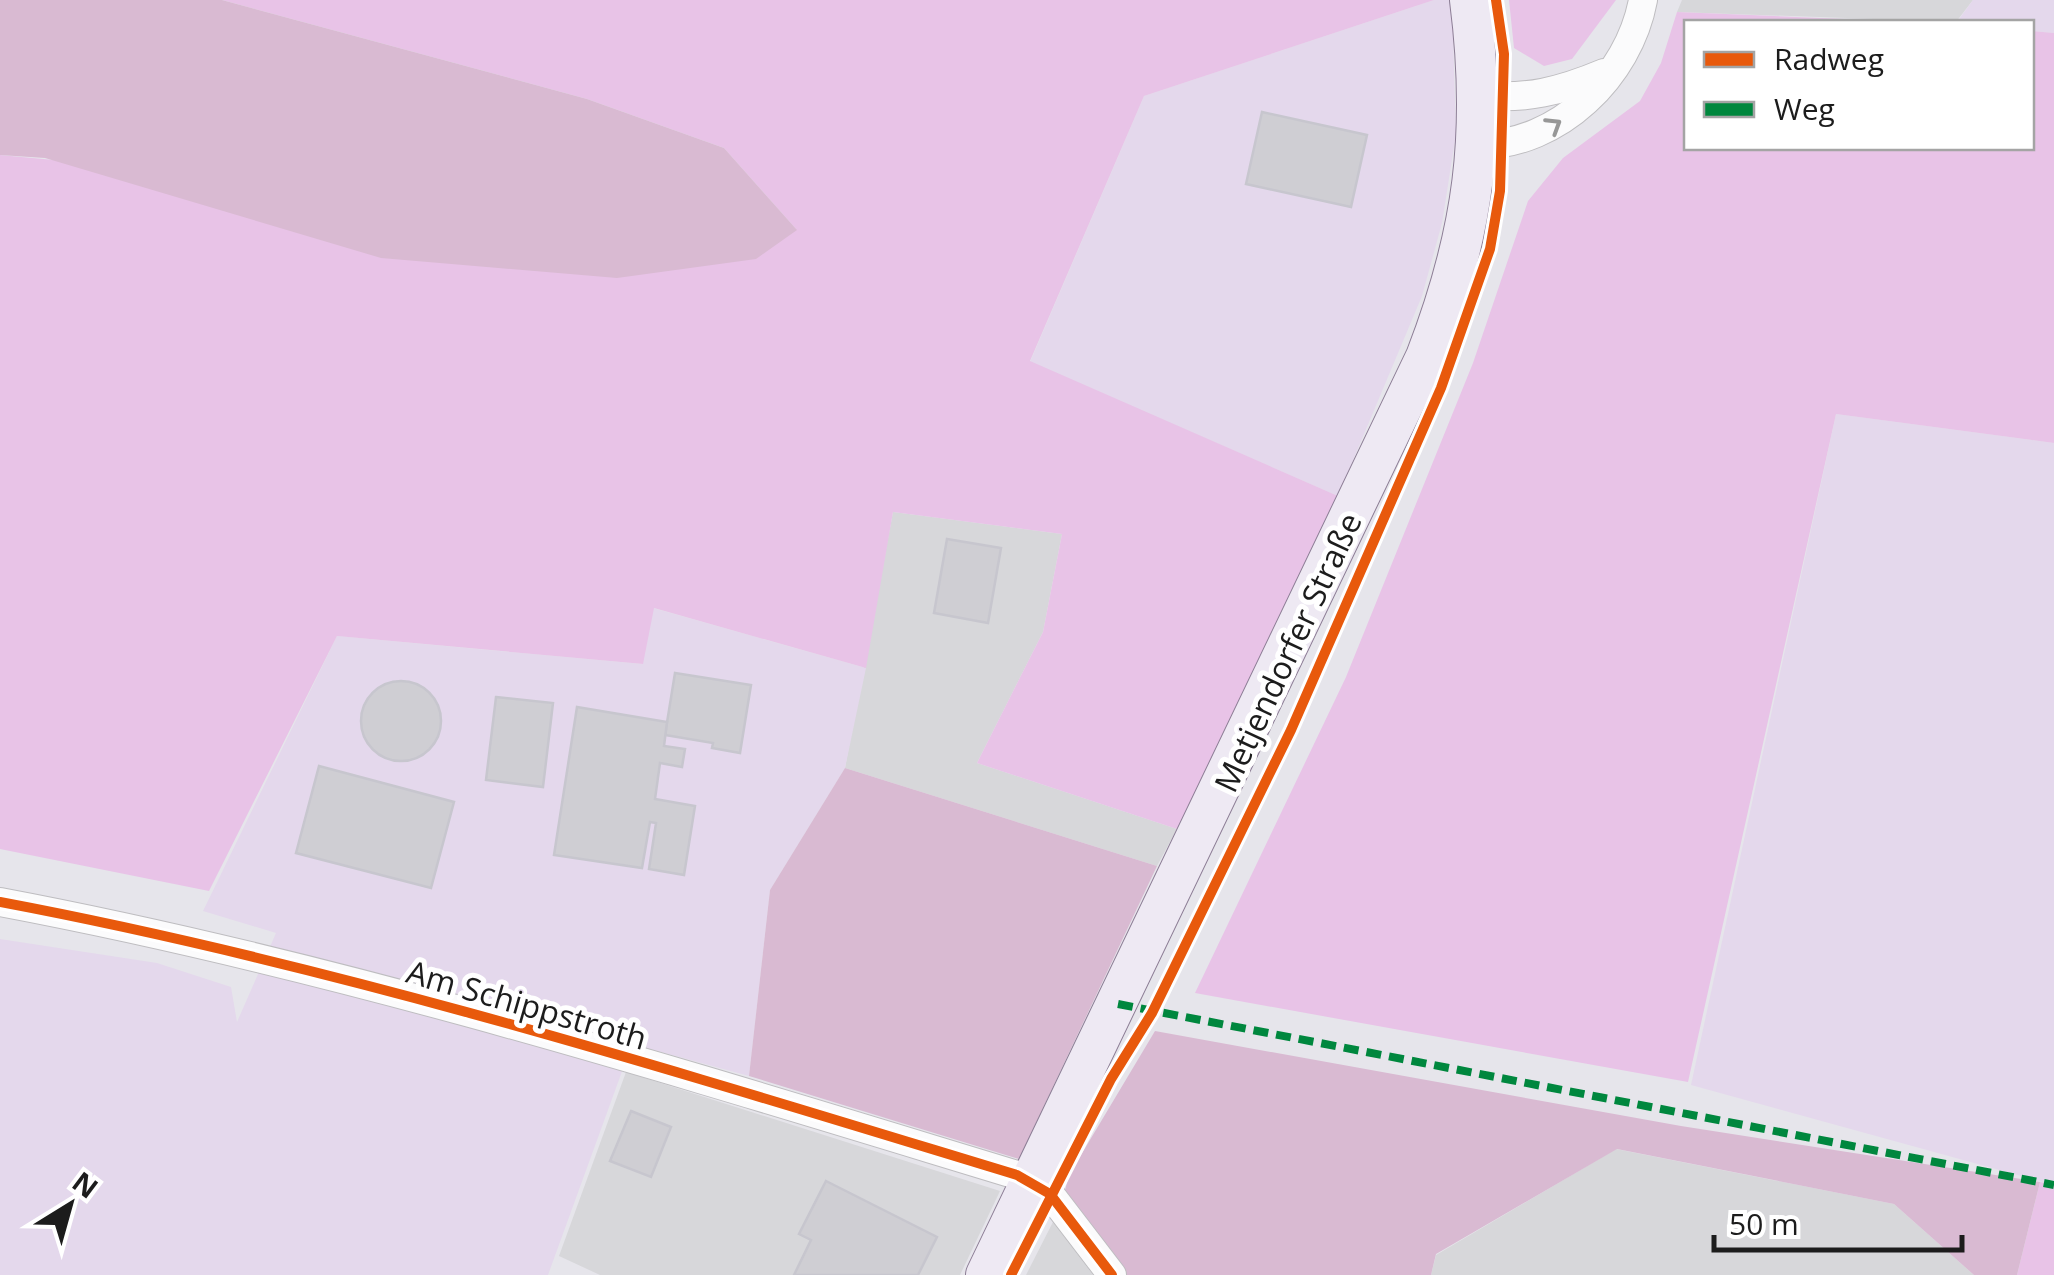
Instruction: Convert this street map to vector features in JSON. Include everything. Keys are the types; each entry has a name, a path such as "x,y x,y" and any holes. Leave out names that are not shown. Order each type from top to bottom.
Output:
{"street":[{"name":"Metjendorfer Straße","path":"986,1275 1426,357 1465,230 1480,146 1480,94 1470,0"},
{"path":"1480,146 1533,138 1562,122 1610,71 1638,28 1643,0"},
{"path":"1480,94 1524,98 1563,90 1610,71"},
{"name":"Am Schippstroth","path":"0,902 257,954 729,1087 1033,1182"},
{"path":"1033,1182 1050,1194 1112,1275"}],"shaded area":[{"path":"0,0 222,0 587,99 724,148 797,230 756,259 617,278 381,258 45,158 0,155"},
{"path":"222,0 1434,0 1144,96 1030,361 1338,496 1177,829 977,763 1043,632 1062,534 893,512 866,668 654,608 643,664 337,636 209,891 0,849 0,155 796,229 724,148 587,99"},
{"path":"1434,0 1452,0 1456,134 1442,223 1422,296 1338,496 1030,362 1144,96"},
{"path":"1509,0 1616,0 1572,59 1544,66 1514,48"},
{"path":"1682,0 1973,0 1958,20 1677,12"},
{"path":"1973,0 2054,0 2054,33 2034,31 2034,20 1958,20"},
{"path":"1677,12 1870,20 1684,20 1684,150 2034,150 2034,31 2054,33 2054,443 1836,414 1688,1082 1195,993 1346,677 1473,363 1528,201 1563,158 1640,101 1661,63"},
{"path":"1836,414 2054,443 2054,1185 1691,1085"},
{"path":"893,512 1062,534 1043,632 977,763 1177,829 1157,866 845,768"},
{"path":"653,608 866,668 845,768 770,890 749,1076 632,1044 548,1275 0,1275 0,939 157,963 231,987 237,1022 276,933 203,911 337,636 642,664"},
{"path":"845,768 1157,866 1019,1159 749,1076 770,890"},
{"path":"1155,1031 1681,1126 2040,1182 2017,1275 1974,1275 1894,1204 1617,1149 1436,1254 1431,1275 1126,1275 1064,1194 1069,1175"},
{"path":"626,1072 1000,1191 960,1275 600,1275 559,1256"},
{"path":"1616,1149 1894,1204 1974,1275 1431,1275 1436,1255"},
{"path":"2040,1182 2054,1185 2054,1275 2017,1275"},
{"path":"1053,1222 1065,1238 1093,1275 1026,1275"}],"building":[{"path":"1262,112 1367,135 1351,207 1246,184"},
{"path":"947,539 1001,548 988,623 934,613"},
{"path":"675,673 751,685 740,753 712,748 713,743 665,735"},
{"path":"401,681 416,684 429,693 438,706 438,736 429,749 416,758 401,761 386,758 373,749 364,736 361,721 364,706 373,693 386,684"},
{"path":"496,697 553,703 543,787 486,780"},
{"path":"577,707 667,722 664,746 685,749 682,767 660,763 655,799 695,806 684,875 649,869 656,823 650,822 642,868 554,855"},
{"path":"319,766 454,802 431,888 296,853"},
{"path":"631,1111 671,1127 651,1177 610,1161"},
{"path":"826,1181 937,1237 918,1275 794,1275 811,1240 799,1234"}],"marked path":[{"path":"1118,1004 2054,1185"}],"cycle path":[{"path":"1011,1275 1111,1079 1152,1013 1291,730 1441,388 1490,249 1500,191 1504,54 1496,0"},
{"path":"0,902 129,928 385,990 639,1061 1017,1175 1050,1194 1112,1275"}]}
